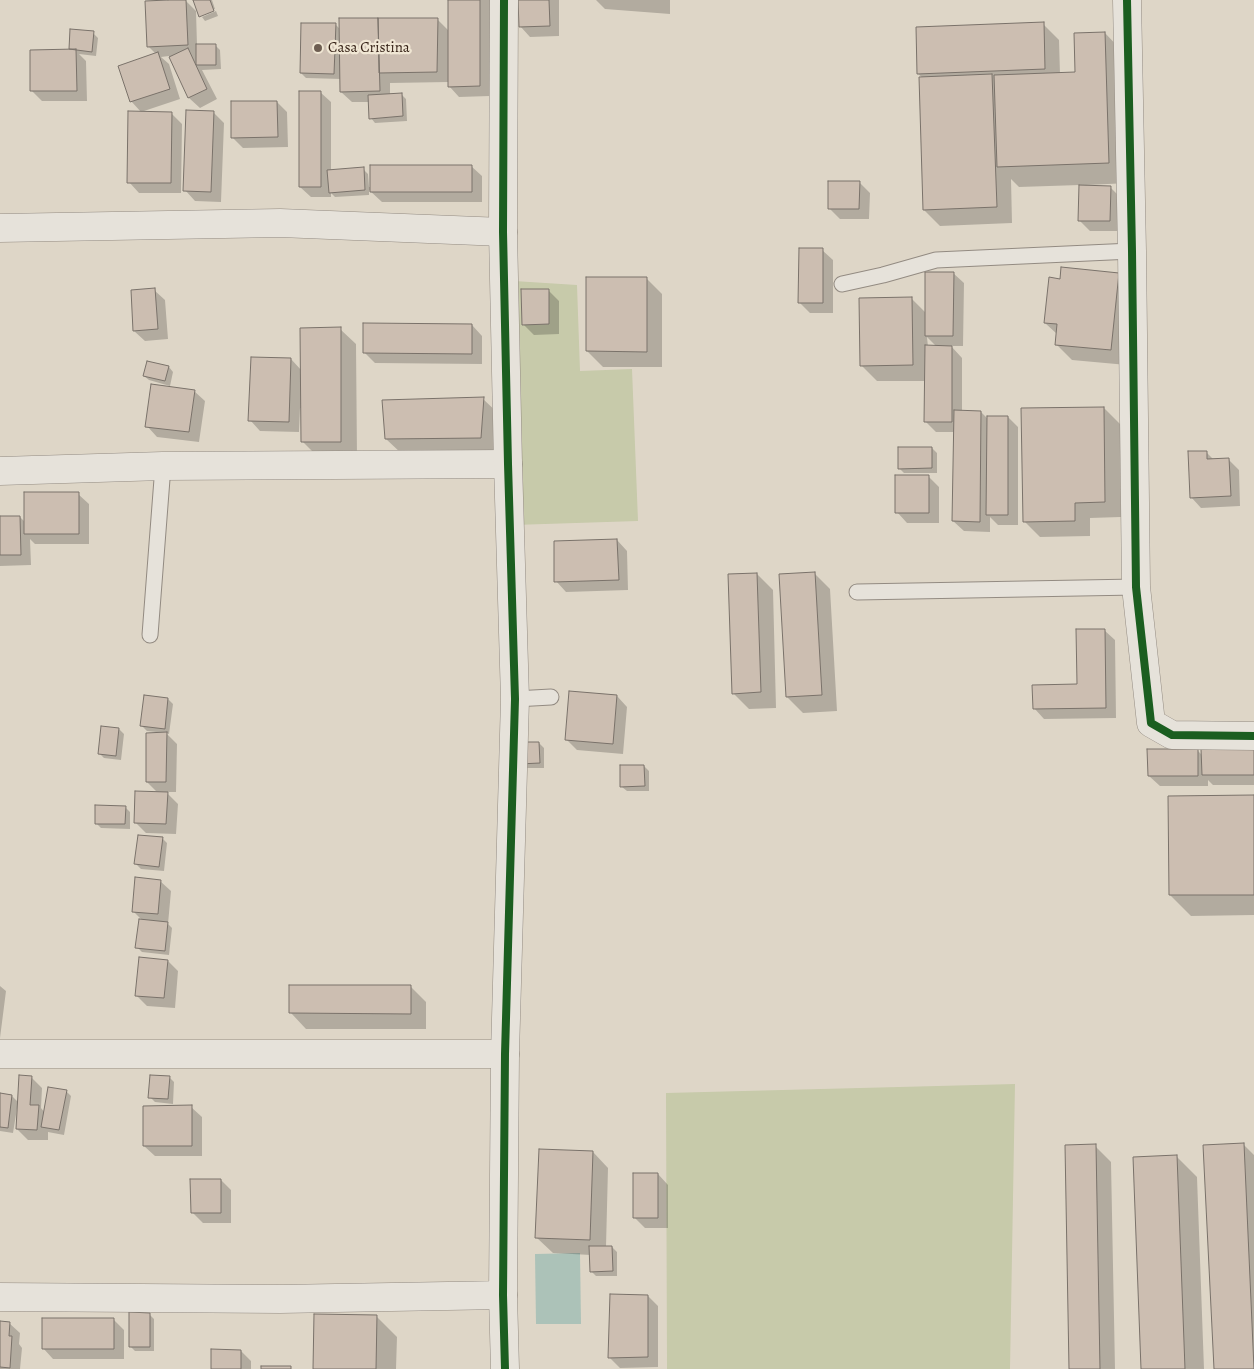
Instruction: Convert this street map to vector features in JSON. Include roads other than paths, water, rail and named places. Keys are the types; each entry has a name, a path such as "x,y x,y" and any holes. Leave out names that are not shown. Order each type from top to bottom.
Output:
{"street":[{"path":"504,0 503,232 515,698 505,1054 503,1295 505,1369"},
{"path":"1127,0 1136,587 1151,723 1172,735 1254,736"},
{"path":"0,228 280,223 503,232"},
{"path":"0,471 163,466 508,464"},
{"path":"0,1054 505,1054"},
{"path":"0,1297 280,1299 503,1295"}],"lane":[{"path":"842,284 936,260 1132,251"},
{"path":"150,635 163,466"},
{"path":"857,592 1136,587"},
{"path":"515,698 551,697"}],"place":[{"name":"Casa Cristina","path":"318,48"}]}
